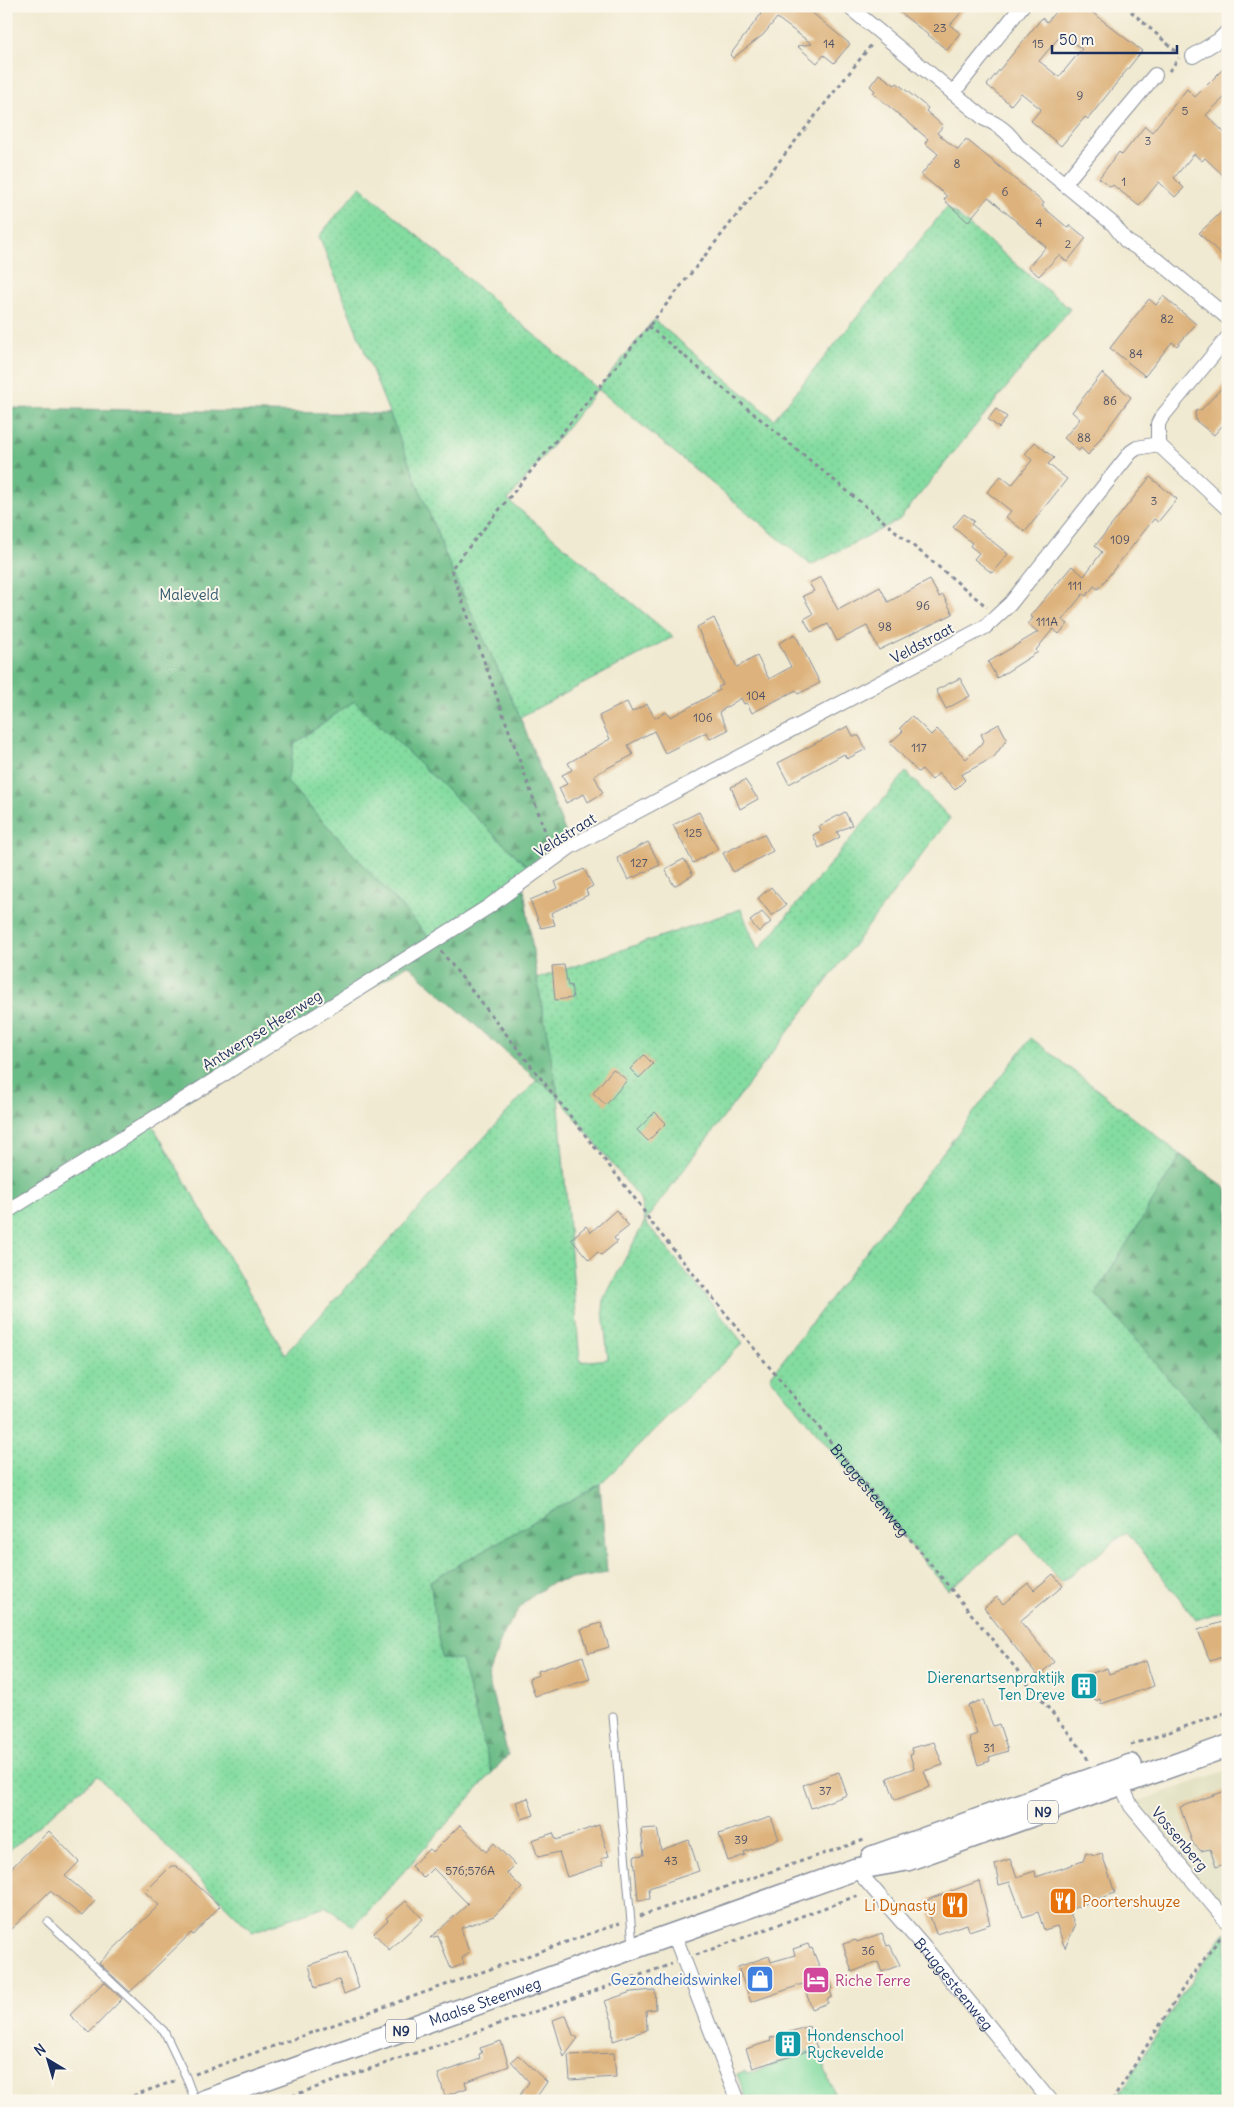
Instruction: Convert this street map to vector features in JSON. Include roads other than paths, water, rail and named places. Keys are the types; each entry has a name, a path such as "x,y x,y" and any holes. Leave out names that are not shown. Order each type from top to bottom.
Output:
{"main road":[{"name":"N9","path":"629,1949 856,1869 907,1860 1118,1777 1228,1731"},
{"name":"N9","path":"856,1869 875,1854 1094,1778 1118,1777 1228,1746"},
{"name":"Maalse Steenweg","path":"204,2101 629,1949"}],"street":[{"path":"848,6 985,120 998,124 1011,135 1018,146 1113,224 1126,241 1160,262 1228,318"},
{"path":"952,93 1022,6"},
{"path":"1194,56 1219,40 1228,31"},
{"path":"1064,184 1155,75"},
{"path":"1228,337 1158,424 1158,444 1228,509"},
{"name":"Veldstraat","path":"534,874 570,847 961,641 985,626 1010,604 1131,452 1137,448 1158,444"},
{"name":"Antwerpse Heerweg","path":"6,1212 433,941 534,874"},
{"name":"Vossenberg","path":"1118,1777 1131,1806 1227,1927"},
{"name":"Bruggesteenweg","path":"856,1869 930,1954 1050,2101"},
{"path":"674,1934 738,2101"}],"lane":[{"path":"612,1716 631,1919 629,1949"},
{"path":"48,1922 164,2031 195,2101"}],"place":[{"name":"Dierenartsenpraktijk Ten Dreve","path":"1084,1686"},
{"name":"Poortershuyze","path":"1063,1901"},
{"name":"Li Dynasty","path":"955,1905"},
{"name":"Gezondheidswinkel","path":"760,1979"},
{"name":"Riche Terre","path":"816,1980"},
{"name":"Hondenschool Ryckevelde","path":"788,2044"}],"park label":[{"name":"Maleveld","path":"189,594"}]}
